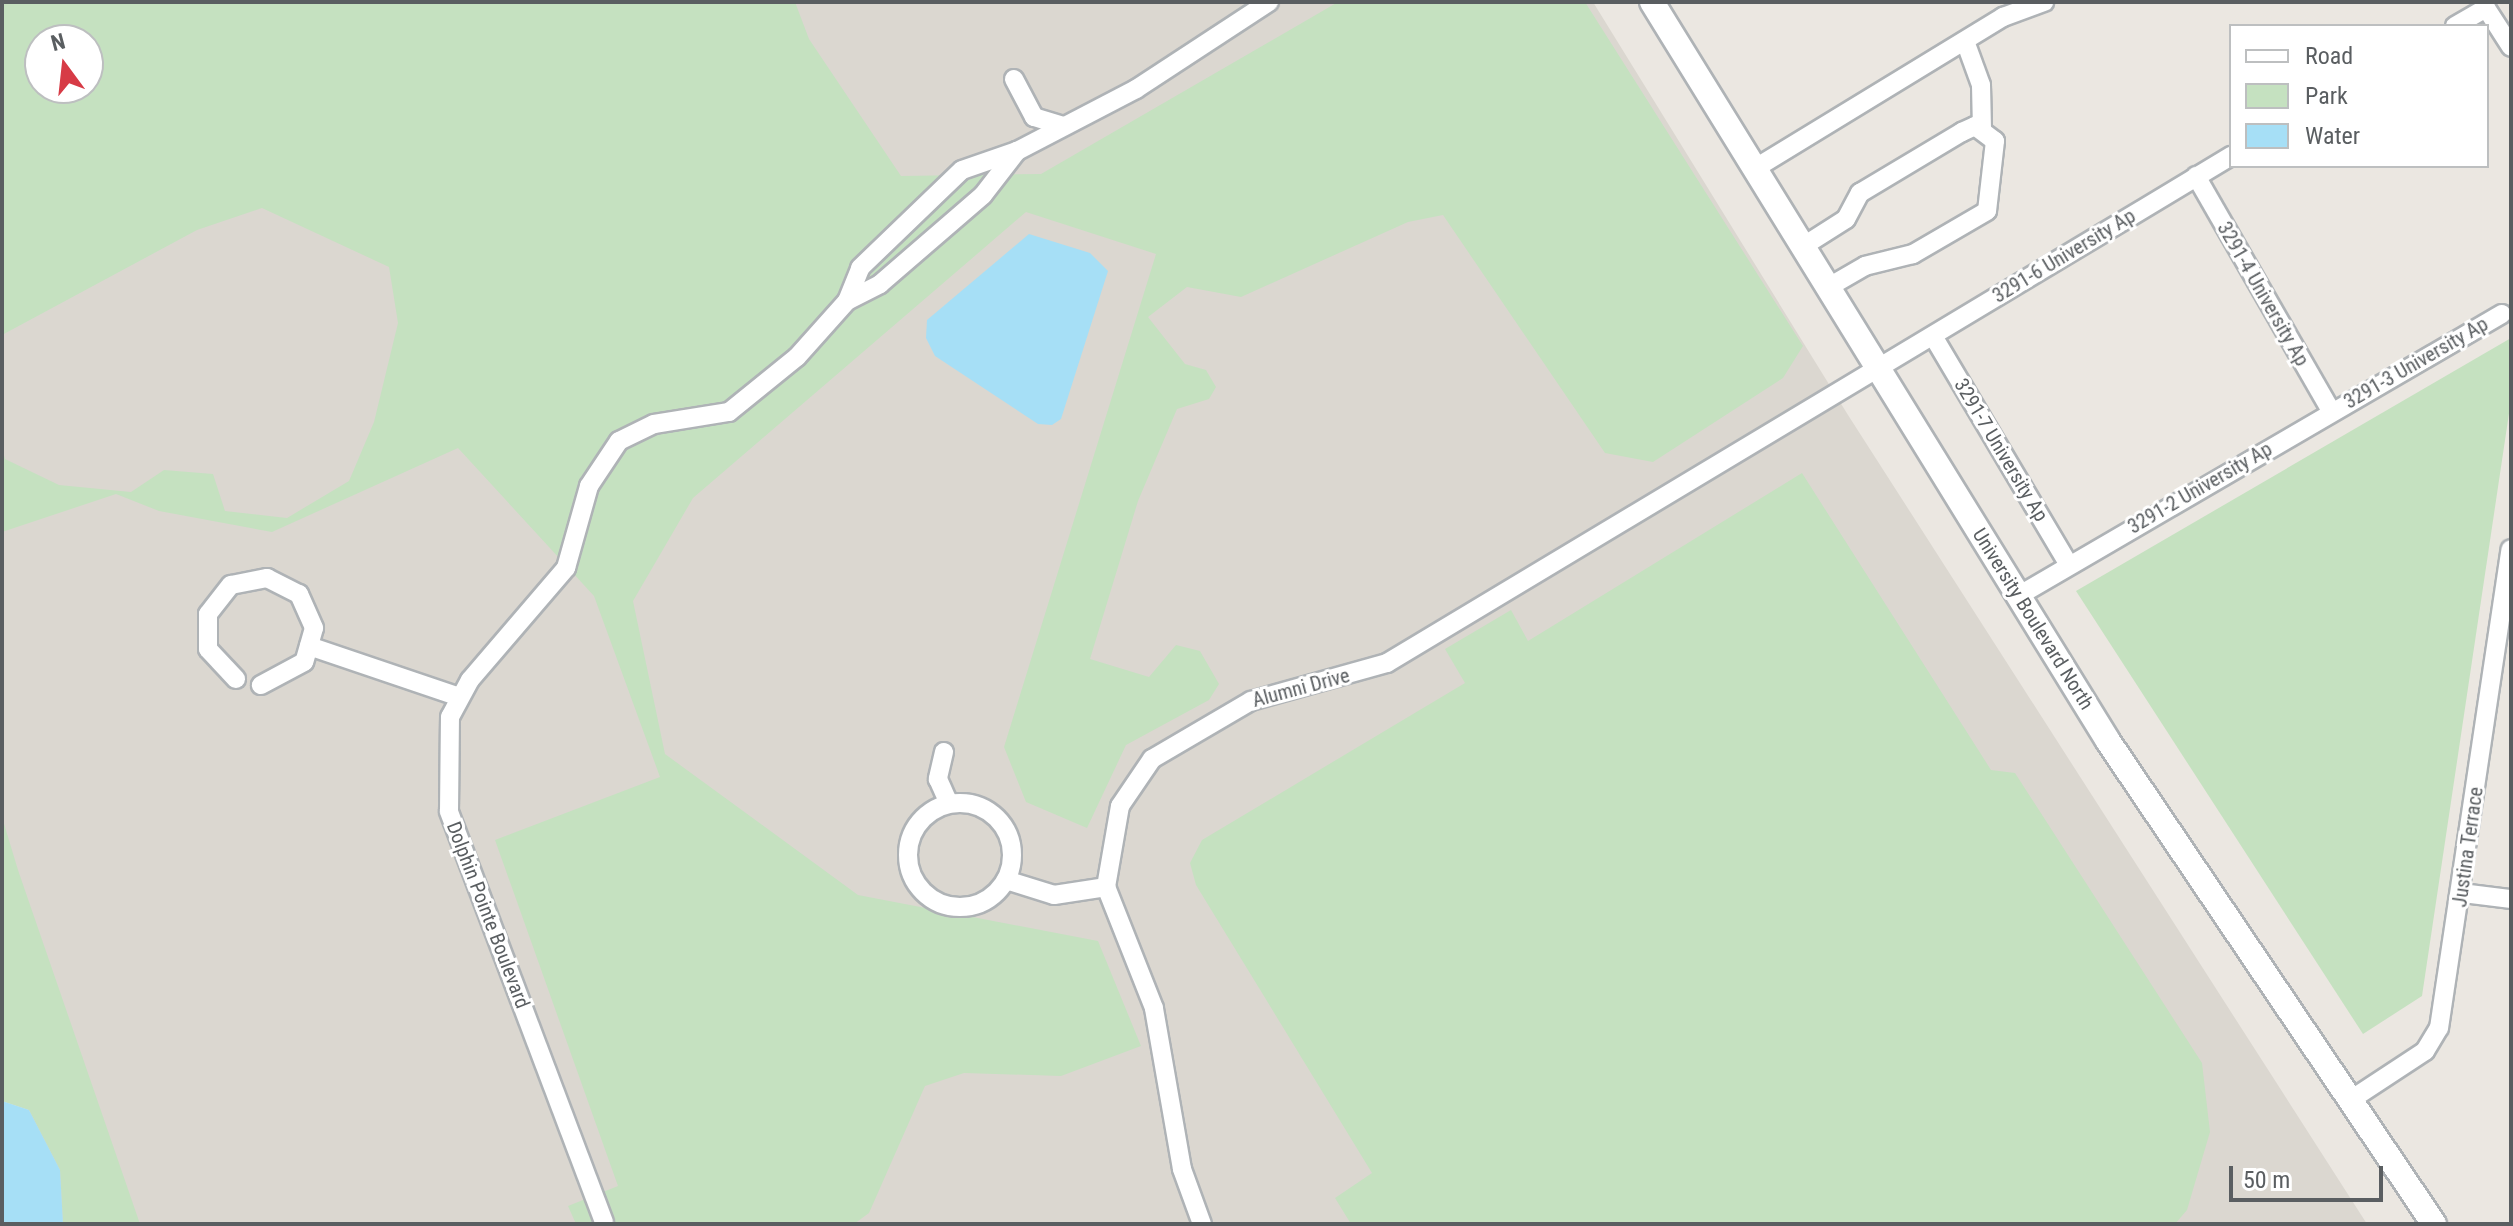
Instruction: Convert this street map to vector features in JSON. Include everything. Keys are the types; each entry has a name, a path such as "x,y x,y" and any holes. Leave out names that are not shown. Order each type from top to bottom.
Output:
{"main road":[{"name":"University Boulevard North","path":"1652,2 2018,596 2349,1101 2434,1224"}],"street":[{"name":"Dolphin Pointe Boulevard","path":"604,1222 449,811 450,717 460,697 566,568 589,486 619,441 654,424 729,412 797,357 847,301 880,284 983,195 1017,151 1064,126 1269,2"},
{"path":"1754,169 1965,41 2044,2"},
{"path":"2458,24 2486,8 2511,47"},
{"path":"1827,288 1865,266 1913,254 1987,211 1995,141 1982,129 1981,85 1965,41"},
{"path":"1014,79 1034,117 1064,126"},
{"path":"1802,247 1846,219 1860,193 1962,132 1982,129"},
{"path":"847,301 860,268 962,170 1017,151"},
{"name":"3291-6 University Ap","path":"1875,365 1933,336 2229,157"},
{"name":"3291-4 University Ap","path":"2196,176 2331,411"},
{"name":"3291-3 University Ap","path":"2331,411 2502,314"},
{"name":"3291-7 University Ap","path":"1933,336 2069,565"},
{"name":"Alumni Drive","path":"1106,887 1120,806 1172,741 1251,701 1387,663 1875,365"},
{"name":"3291-2 University Ap","path":"2018,596 2331,411"},
{"name":"Justina Terrace","path":"2349,1101 2425,1051 2439,1028 2462,893 2511,549"},
{"path":"236,679 216,664 205,632 208,614 231,585 267,578 299,594 314,628 309,646 292,674 261,685"},
{"path":"309,646 460,697"},
{"path":"944,752 938,779 949,804"},
{"path":"949,804 983,808 1002,824 1012,847 1006,880 964,907 931,898 918,886 911,837 933,810 949,804"},
{"path":"1006,880 1054,895 1106,887 1154,1008 1182,1169 1202,1224"},
{"path":"2462,893 2511,899"}],"shaded area":[{"path":"2,2 1593,2 1848,415 2367,1224 63,1224 29,1110 2,1101"}],"green space":[{"path":"2,2 795,2 809,39 901,176 1041,174 1338,2 1585,2 1803,346 1783,378 1653,462 1605,453 1443,215 1408,222 1241,297 1187,287 1148,317 1185,364 1206,370 1216,387 1209,399 1177,409 1138,501 1090,659 1149,677 1176,645 1200,651 1219,684 1209,700 1126,745 1087,828 1026,802 1004,747 1156,254 1026,212 693,498 633,601 665,754 858,895 1098,941 1141,1046 1061,1076 964,1073 925,1086 869,1213 854,1224 576,1224 568,1206 618,1186 495,840 660,777 594,596 458,448 272,532 159,511 116,494 2,532 2,448 5,459 59,485 131,492 164,470 213,474 225,511 287,518 349,481 374,422 398,323 389,267 262,208 197,230 2,335"},
{"path":"2511,338 2511,400 2422,996 2363,1034 2076,591"},
{"path":"1802,473 1991,770 2015,773 2202,1063 2210,1132 2187,1210 2175,1224 1351,1224 1335,1198 1372,1173 1196,885 1190,863 1202,840 1465,683 1445,649 1511,610 1528,641"},
{"path":"2,817 140,1224 63,1224 60,1170 29,1110 2,1101"}],"water":[{"path":"1029,234 1090,253 1108,271 1061,419 1052,425 1038,424 935,356 926,338 927,320"},
{"path":"2,1101 29,1110 60,1170 63,1224 2,1224"}]}
